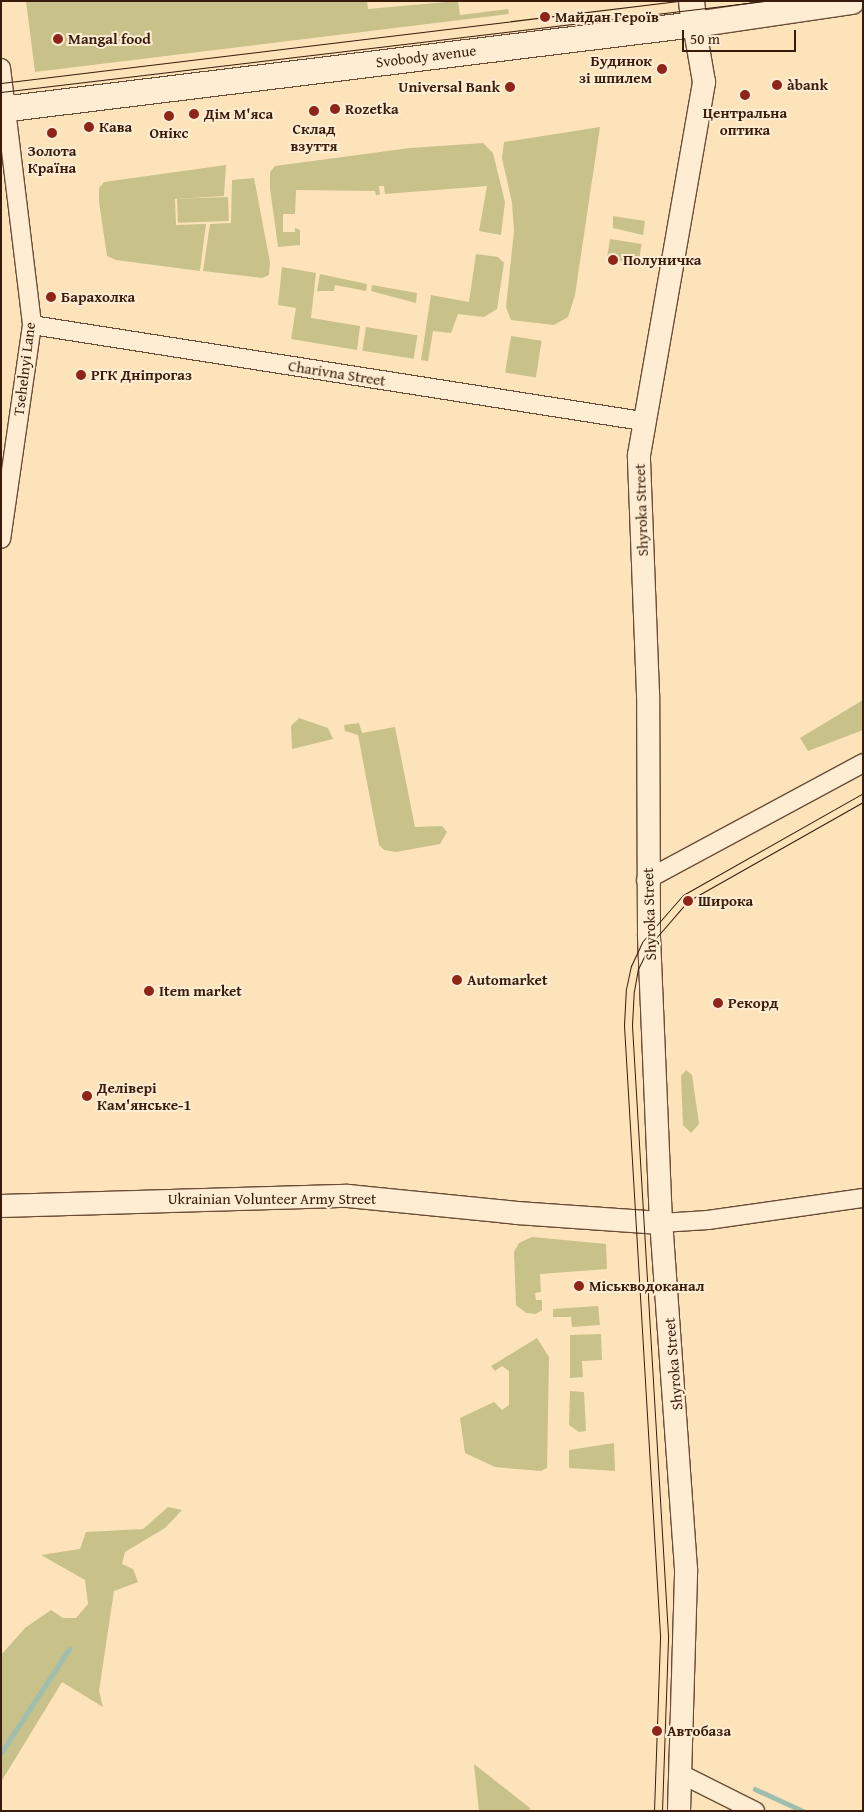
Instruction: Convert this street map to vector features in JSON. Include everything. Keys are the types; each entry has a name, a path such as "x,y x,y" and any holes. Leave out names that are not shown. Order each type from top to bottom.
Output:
{"main road":[{"name":"Svobody avenue","path":"4,109 693,12 851,1"}],"street":[{"name":"Shyroka Street","path":"679,1811 686,1569 661,1222 646,880 648,694 639,455 642,422 677,245 704,82 693,12"},
{"name":"Tsehelnyi Lane","path":"1,68 4,109 32,325 1,539"},
{"name":"Charivna Street","path":"32,325 642,422"},
{"path":"646,880 863,763"},
{"name":"Ukrainian Volunteer Army Street","path":"1,1206 348,1196 517,1213 661,1222"},
{"path":"661,1222 708,1220 863,1198"},
{"path":"681,1774 755,1811"}],"shaded area":[{"path":"26,1 367,1 368,9 458,1 460,15 508,9 509,14 35,72"},
{"path":"600,127 575,295 568,317 554,325 511,320 506,307 514,231 512,203 502,158 504,142"},
{"path":"483,143 493,153 505,202 501,235 479,231 487,186 385,194 384,186 379,186 380,195 376,195 375,191 296,190 295,214 283,214 283,232 295,232 295,228 300,230 300,245 278,247 270,188 270,172 275,166 410,148"},
{"path":"226,165 224,196 175,199 176,225 206,224 200,271 116,260 107,256 99,202 99,188 104,182"},
{"path":"254,178 270,262 269,275 262,278 203,271 210,224 231,223 232,180"},
{"path":"228,197 229,221 178,223 177,199"},
{"path":"613,216 645,221 643,235 613,228"},
{"path":"610,239 642,244 638,264 607,259"},
{"path":"476,254 498,257 504,263 497,309 484,317 458,314 451,333 433,331 428,361 421,360 431,295 469,302"},
{"path":"282,267 316,273 311,318 360,326 357,350 291,339 296,308 278,305"},
{"path":"320,274 367,284 366,291 335,285 334,291 317,291"},
{"path":"372,285 417,293 416,303 371,291"},
{"path":"366,327 417,335 414,359 362,351"},
{"path":"511,336 542,341 536,377 505,373"},
{"path":"863,700 863,730 808,751 800,738"},
{"path":"299,718 328,728 333,739 292,749 291,726"},
{"path":"359,723 362,733 395,727 415,827 442,826 447,832 440,844 396,852 384,850 379,845 358,735 345,731 344,725"},
{"path":"686,1070 692,1075 699,1124 691,1133 683,1125 681,1076"},
{"path":"532,1237 606,1244 607,1269 540,1274 541,1292 535,1293 536,1300 542,1300 542,1310 536,1314 526,1313 516,1305 514,1252 519,1243"},
{"path":"598,1306 600,1325 572,1327 571,1317 553,1317 553,1309"},
{"path":"601,1334 602,1360 582,1361 583,1377 570,1378 570,1335"},
{"path":"537,1338 549,1357 547,1468 541,1471 495,1467 465,1453 460,1418 494,1402 502,1410 509,1405 509,1371 502,1366 495,1371 491,1366"},
{"path":"570,1391 584,1392 586,1431 579,1432 569,1425"},
{"path":"614,1443 615,1471 569,1468 569,1450"},
{"path":"168,1507 182,1510 165,1528 125,1552 122,1564 133,1569 138,1582 114,1591 99,1691 103,1707 62,1682 1,1782 1,1655 25,1628 51,1610 63,1618 76,1618 88,1604 85,1580 41,1555 80,1549 86,1532 143,1529"},
{"path":"474,1764 530,1808 530,1811 479,1811"}],"waterway":[{"path":"1,1753 69,1649"},
{"path":"755,1789 803,1811"}],"tram line":[{"path":"1,83 678,1"},
{"path":"1,92 765,1"},
{"path":"654,1811 660,1635 624,1025 626,989 631,966 642,942 683,895 863,793"},
{"path":"662,1811 668,1635 632,1025 634,991 638,969 649,946 688,901 863,802"}],"place":[{"name":"Майдан Героїв","path":"545,17"},
{"name":"Mangal food","path":"58,39"},
{"name":"Будинок зі шпилем","path":"662,69"},
{"name":"àbank","path":"777,85"},
{"name":"Universal Bank","path":"510,87"},
{"name":"Центральна оптика","path":"745,95"},
{"name":"Rozetka","path":"335,109"},
{"name":"Склад взуття","path":"314,111"},
{"name":"Дім М'яса","path":"194,114"},
{"name":"Онікс","path":"169,116"},
{"name":"Кава","path":"89,127"},
{"name":"Золота Країна","path":"52,133"},
{"name":"Полуничка","path":"613,260"},
{"name":"Барахолка","path":"51,297"},
{"name":"РГК Дніпрогаз","path":"81,375"},
{"name":"Широка","path":"688,901"},
{"name":"Automarket","path":"457,980"},
{"name":"Item market","path":"149,991"},
{"name":"Рекорд","path":"718,1003"},
{"name":"Делівері Кам'янське-1","path":"87,1096"},
{"name":"Міськводоканал","path":"579,1286"},
{"name":"Автобаза","path":"657,1731"}]}
